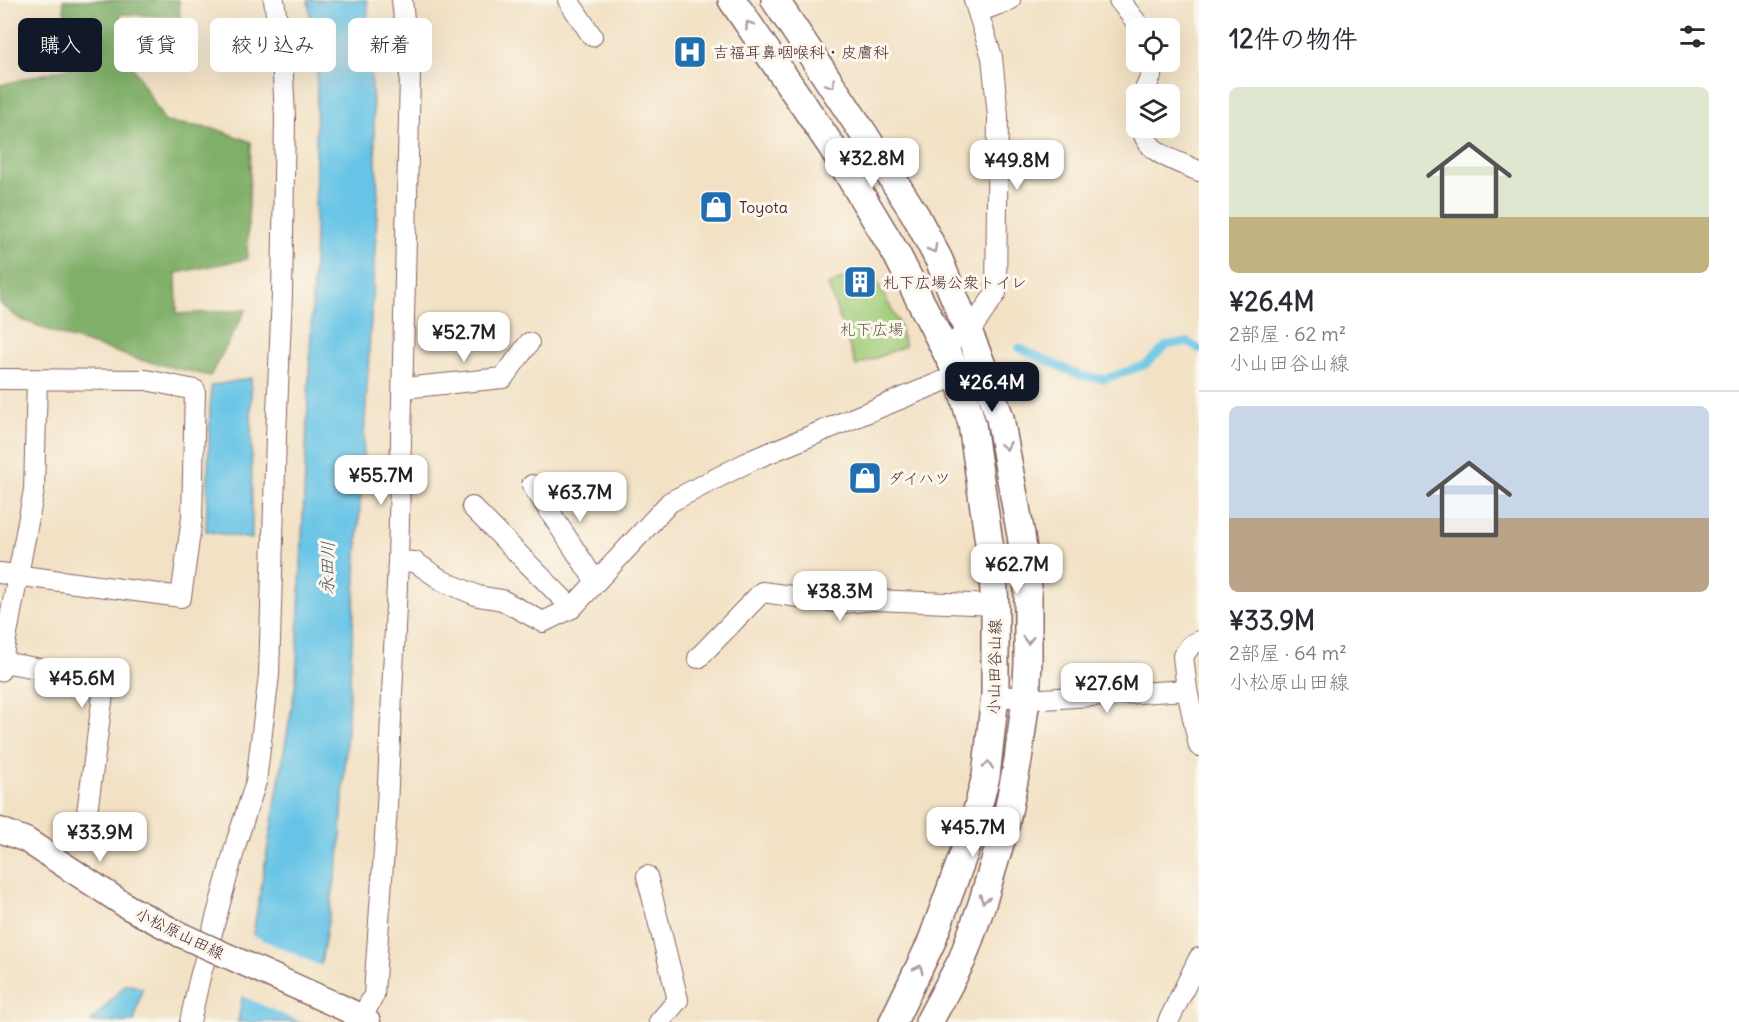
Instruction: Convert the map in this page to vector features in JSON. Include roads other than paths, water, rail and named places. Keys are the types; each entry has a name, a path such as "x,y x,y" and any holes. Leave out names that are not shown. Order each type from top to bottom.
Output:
{"main road":[{"name":"小山田谷山線","path":"732,0 825,137 897,255 958,375 972,424 992,564 995,605 995,696 987,776 971,834 931,943 893,1022"},
{"name":"小山田谷山線","path":"775,0 864,134 915,216 939,260 984,370 1000,418 1022,535 1028,587 1026,698 1018,760 1005,827 962,960 929,1022"}],"street":[{"path":"190,1022 234,851 256,782 269,675 282,294 285,118 282,55 274,0"},
{"path":"357,1015 374,995 387,807 399,561 410,76 402,0"},
{"path":"568,0 592,36"},
{"path":"943,344 969,334 996,293 998,116 992,57 976,6 1010,0"},
{"path":"1119,0 1133,18"},
{"path":"1145,138 1155,150 1199,171"},
{"path":"403,388 503,378 529,343"},
{"path":"399,561 416,562 443,581 478,596 502,600 543,622 572,608 670,502 752,460 958,375"},
{"path":"0,379 146,380 195,390 192,518 181,597 9,575"},
{"path":"37,380 34,490 9,575 1,667 105,680 87,812"},
{"path":"532,485 596,582"},
{"path":"472,507 572,608"},
{"path":"698,658 762,592 843,603 875,600 995,605"},
{"path":"1199,641 1191,645 1183,656 1187,690 1199,747"},
{"path":"995,696 1043,699 1187,690"},
{"name":"小松原山田線","path":"0,830 26,840 128,907 182,935 357,1015"},
{"path":"647,876 678,1000 659,1022"},
{"path":"1168,1022 1199,958"}],"water":[{"name":"永田川","path":"308,0 367,0 368,18 348,18 348,72 371,72 378,197 340,850 311,1022 238,1022 296,682 315,237 317,72 336,72 336,18 311,18"},
{"path":"251,378 252,539 206,531 211,386"},
{"path":"126,984 142,988 134,1022 91,1022"}],"waterway":[{"path":"1019,348 1081,376 1104,379 1145,365 1167,345 1188,342 1199,349"}],"place":[{"name":"吉福耳鼻咽喉科・皮膚科","path":"690,52"},
{"name":"Toyota","path":"716,207"},
{"name":"札下広場公衆トイレ","path":"860,282"},
{"name":"ダイハツ","path":"865,478"}],"park label":[{"name":"札下広場","path":"872,329"}]}
